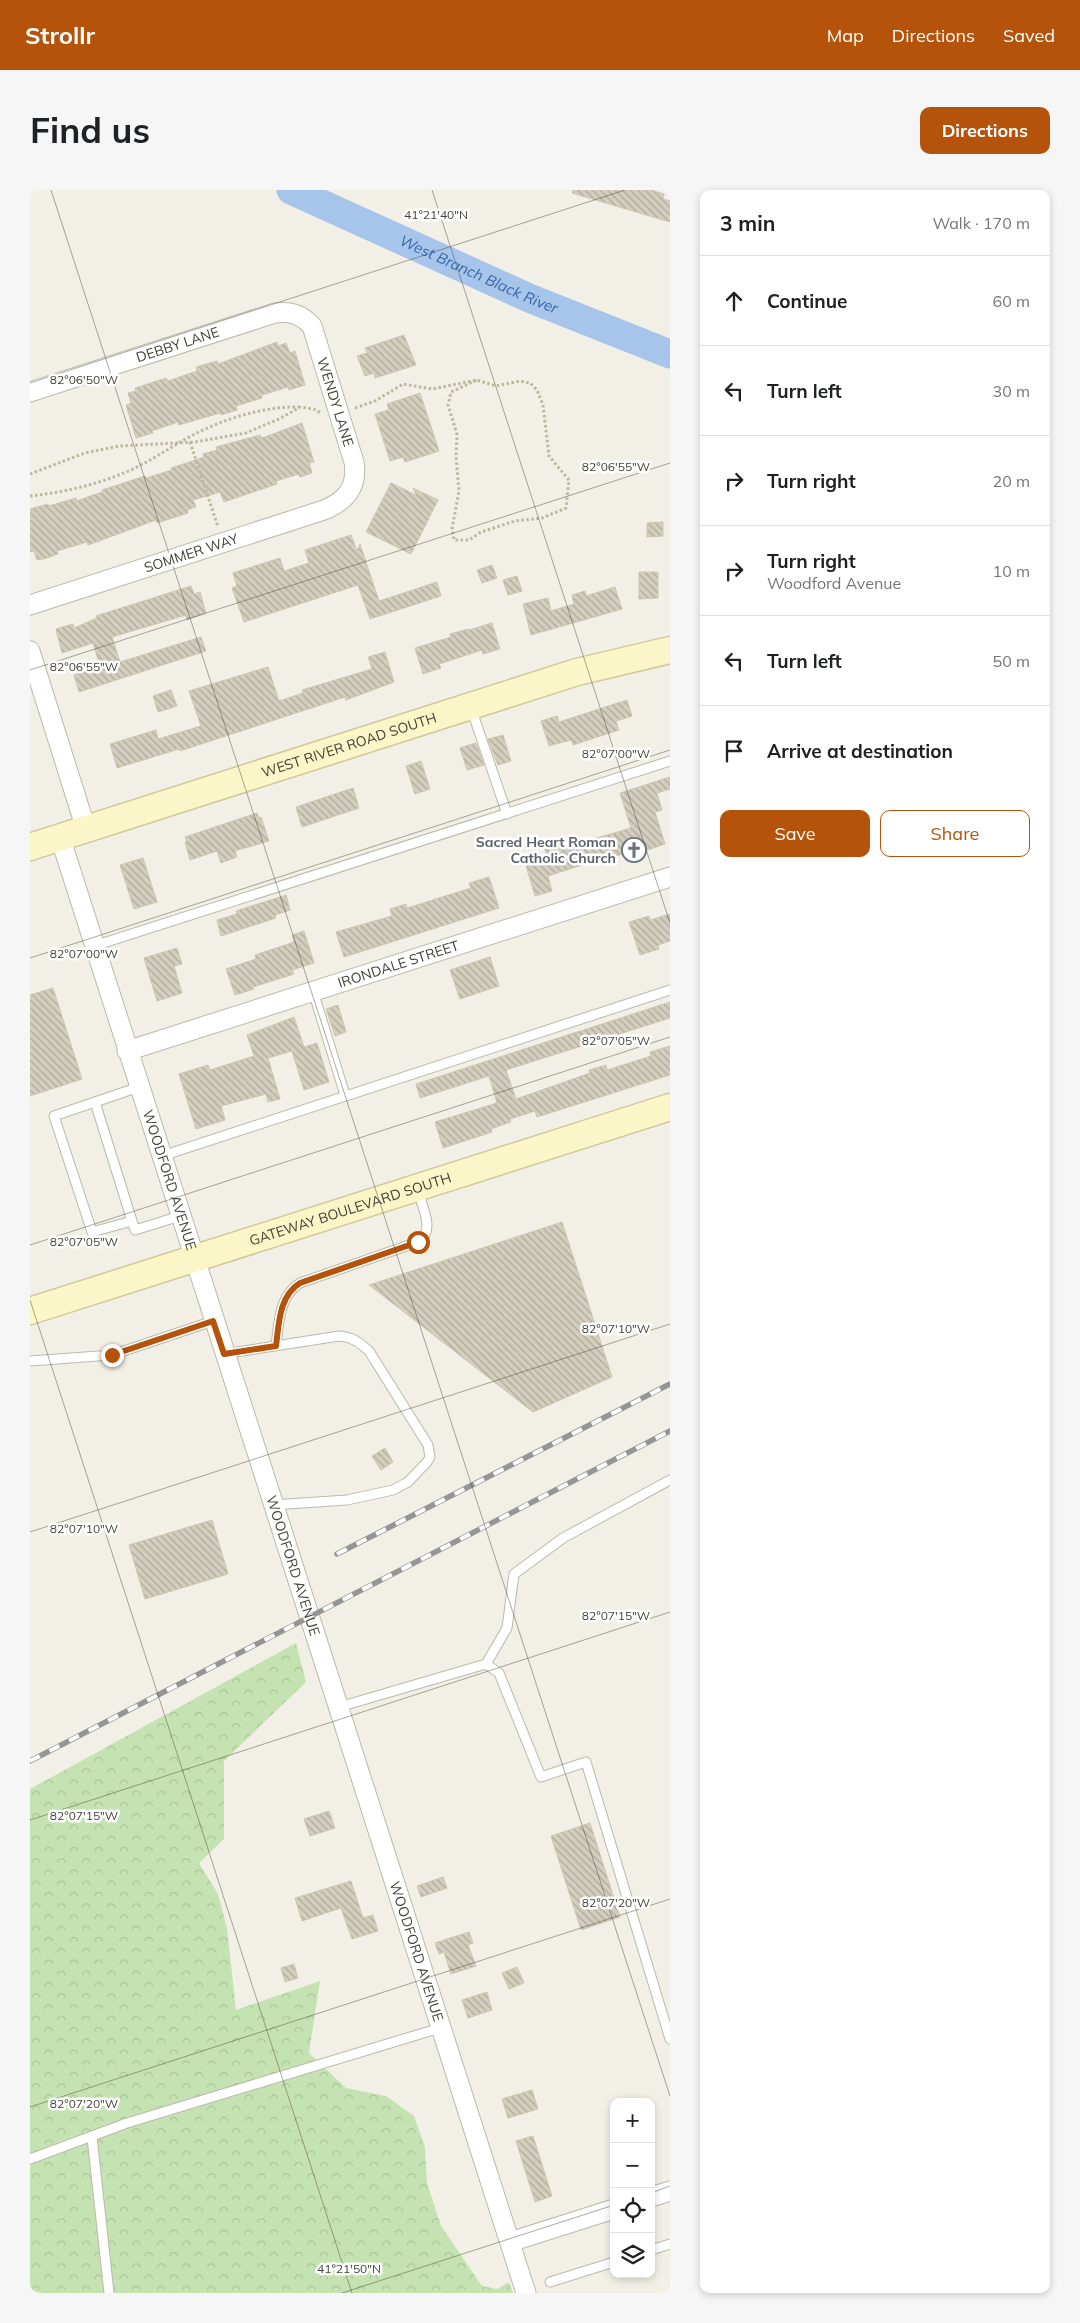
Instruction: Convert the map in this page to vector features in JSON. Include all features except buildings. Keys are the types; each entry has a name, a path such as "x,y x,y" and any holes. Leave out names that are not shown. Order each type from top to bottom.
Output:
{"main road":[{"name":"WEST RIVER ROAD SOUTH","path":"30,847 577,672 670,650"},
{"name":"GATEWAY BOULEVARD SOUTH","path":"30,1311 670,1107"}],"street":[{"name":"DEBBY LANE","path":"30,392 275,313 287,312 298,315"},
{"name":"WENDY LANE","path":"298,315 312,326 354,462 355,476 349,494"},
{"name":"SOMMER WAY","path":"30,605 324,510 340,503 349,494"},
{"path":"30,651 86,829"},
{"name":"WOODFORD AVENUE","path":"60,837 213,1321 339,1707 526,2293"},
{"name":"IRONDALE STREET","path":"127,1051 670,877"},
{"path":"655,2196 670,2191"},
{"path":"510,2242 610,2210"}],"lane":[{"path":"470,706 507,814"},
{"path":"94,946 670,761"},
{"path":"161,1156 670,990"},
{"path":"312,991 345,1095"},
{"path":"132,1221 92,1232 54,1116 139,1087"},
{"path":"95,1102 135,1230 180,1216"},
{"path":"276,1346 280,1309 292,1288 300,1283 418,1242 425,1237 428,1232 417,1188"},
{"path":"30,1361 112,1355 213,1321"},
{"path":"224,1354 339,1336 349,1337 358,1341 369,1351 428,1445 430,1457 408,1482 393,1490 347,1500 273,1505"},
{"path":"339,1707 486,1664 507,1628 514,1574 563,1538 670,1480"},
{"path":"486,1664 499,1673 541,1777 586,1762 670,2039"},
{"path":"30,2159 127,2123 440,2028"},
{"path":"92,2137 109,2293"},
{"path":"655,2249 670,2244"},
{"path":"550,2282 610,2263"}],"path":[{"path":"355,408 375,401 403,384 432,388 476,380 496,386 530,383 536,390 543,405 549,456 569,480 566,508 542,518 507,523 481,532 469,540 457,542 454,540 452,529 459,492 456,457 457,434 448,398 451,392 476,380"},
{"path":"30,496 73,490 106,480 140,466 201,432 235,419 287,407 300,407 320,412 324,418"},
{"path":"30,474 71,458 103,449 141,443 190,442 246,434 300,407"},
{"path":"190,442 218,528"}],"green space":[{"path":"296,1643 306,1682 224,1761 224,1839 199,1863 218,1894 227,1928 236,2010 320,1981 309,2053 346,2088 386,2096 414,2116 425,2147 427,2183 441,2226 482,2286 497,2289 509,2282 513,2293 30,2293 30,1789"}],"waterway":[{"name":"West Branch Black River","path":"291,190 529,298 670,354"}],"railway":[{"path":"337,1554 670,1384"},
{"path":"30,1761 670,1431"}],"place":[{"name":"Sacred Heart Roman Catholic Church","path":"634,850"}],"route":[{"path":"112,1355 213,1321 224,1354 276,1346 280,1309 292,1288 300,1283 418,1242"}]}
